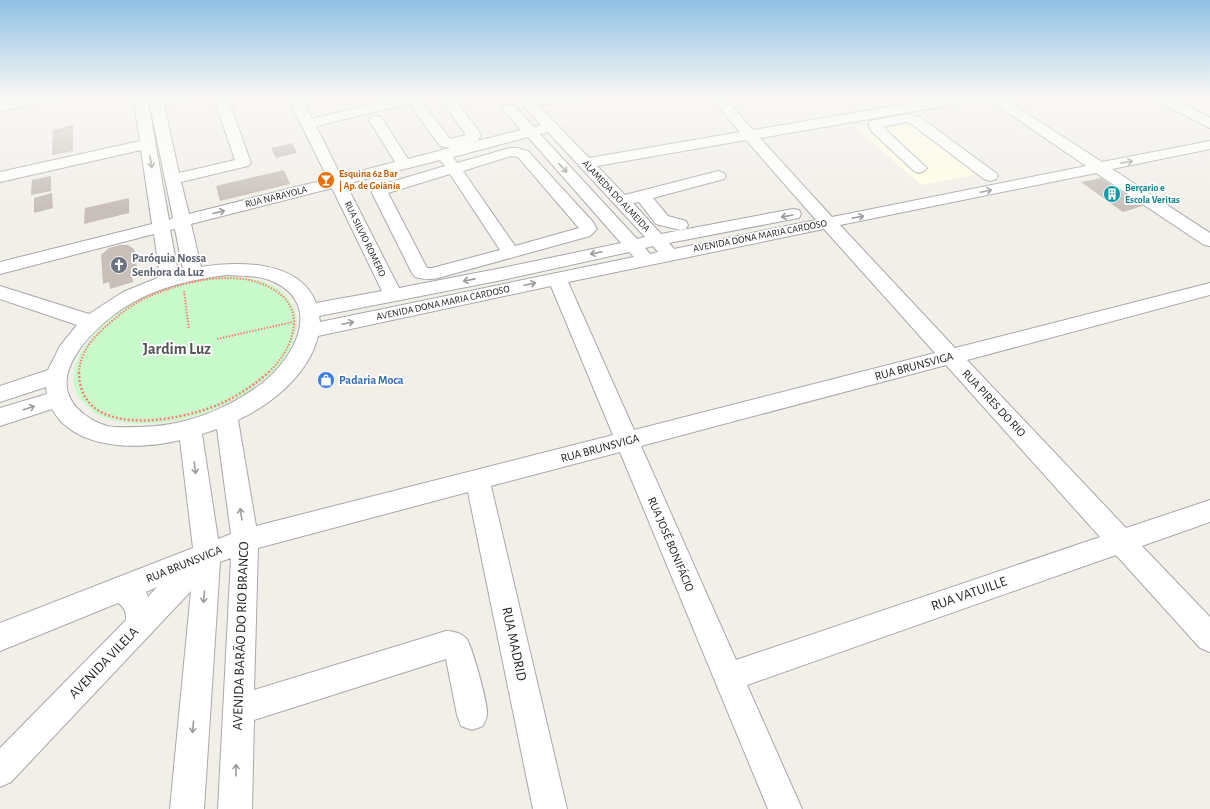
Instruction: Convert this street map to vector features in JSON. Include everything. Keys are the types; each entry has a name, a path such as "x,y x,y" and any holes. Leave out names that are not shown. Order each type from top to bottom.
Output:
{"street":[{"path":"146,134 161,227 182,279"},
{"path":"163,134 181,222 182,279"},
{"path":"173,179 243,163 233,134"},
{"name":"RUA SILVIO ROMERO","path":"313,134 393,295"},
{"path":"385,134 404,164"},
{"path":"440,134 445,143 464,145 473,138 474,134"},
{"name":"RUA NARAYOLA","path":"0,268 443,154 464,145 521,134"},
{"name":"ALAMEDA DO ALMEIDA","path":"532,134 634,245 645,260"},
{"name":"ALAMEDA DO ALMEIDA","path":"558,134 658,240 669,255"},
{"path":"586,163 763,134"},
{"path":"882,134 919,168"},
{"path":"933,134 990,176"},
{"path":"1048,134 1210,242"},
{"name":"AVENIDA DONA MARIA CARDOSO","path":"305,321 558,278 669,255 822,216 990,176 1201,134"},
{"name":"RUA PIRES DO RIO","path":"750,136 1210,638"},
{"path":"0,177 148,144"},
{"name":"AVENIDA DONA MARIA CARDOSO","path":"305,321 393,295 506,273 658,240 822,216 1098,168 1210,145"},
{"path":"510,152 520,153 588,227 584,232 432,274 421,273 379,191 384,188 454,168 510,152"},
{"path":"443,154 510,252"},
{"path":"622,201 718,176"},
{"path":"643,196 662,220 680,225"},
{"path":"226,269 257,271 282,279 301,292 305,321 302,353 284,376 258,397 226,416 190,430 144,438 103,434 73,421 57,399 56,375 63,357 75,339 91,322 115,304 142,290 226,269"},
{"name":"RUA JOSÉ BONIFÁCIO","path":"558,278 785,809"},
{"name":"RUA BRUNSVIGA","path":"0,637 245,540 1210,289"},
{"path":"0,292 91,322"},
{"path":"0,394 56,375"},
{"path":"0,417 57,399"},
{"name":"AVENIDA BARÃO DO RIO BRANCO","path":"226,416 245,540 235,809"},
{"path":"187,809 207,555 190,430"},
{"name":"RUA MADRID","path":"478,480 550,809"},
{"name":"RUA VATUILLE","path":"728,677 1210,511"},
{"name":"AVENIDA VILELA","path":"0,771 207,555"},
{"path":"120,590 134,597 140,608 140,625"},
{"path":"238,710 446,645 454,646 459,652 472,715"}],"path":[{"path":"222,278 252,280 274,289 305,321 288,347 270,370 242,392 208,409 168,419 133,420 102,413 84,398 78,377 82,355 102,328 128,308 182,279 222,278"},
{"path":"182,279 189,329"},
{"path":"217,339 305,321"}],"shaded area":[{"path":"863,134 945,134 994,171 921,185"}],"green space":[{"path":"224,276 251,279 276,287 292,304 296,314 297,324 295,334 287,355 273,372 261,382 234,400 204,413 188,418 156,423 128,423 107,419 96,414 77,395 74,381 75,367 81,353 101,327 113,316 136,301 160,290 198,280"}],"building":[{"path":"53,134 73,134 73,151 52,155"},
{"path":"292,143 297,153 276,158 271,148"},
{"path":"284,170 290,184 220,201 216,186"},
{"path":"51,176 51,191 31,195 32,180"},
{"name":"Berçario e Escola Veritas","path":"1101,178 1143,206 1123,212 1081,182"},
{"path":"52,193 53,208 34,213 34,198"},
{"path":"129,198 129,213 84,224 85,208"},
{"name":"Paróquia Nossa Senhora da Luz","path":"120,245 128,245 134,249 138,274 132,276 133,282 110,289 109,282 103,284 101,255 109,248"}],"place":[{"name":"Esquina 62 Bar | Ap. de Goiânia","path":"326,180"},
{"name":"Berçario e Escola Veritas","path":"1112,194"},
{"name":"Paróquia Nossa Senhora da Luz","path":"119,265"},
{"name":"Padaria Moca","path":"326,380"}],"district":[{"name":"Jardim Luz","path":"177,349"}]}
